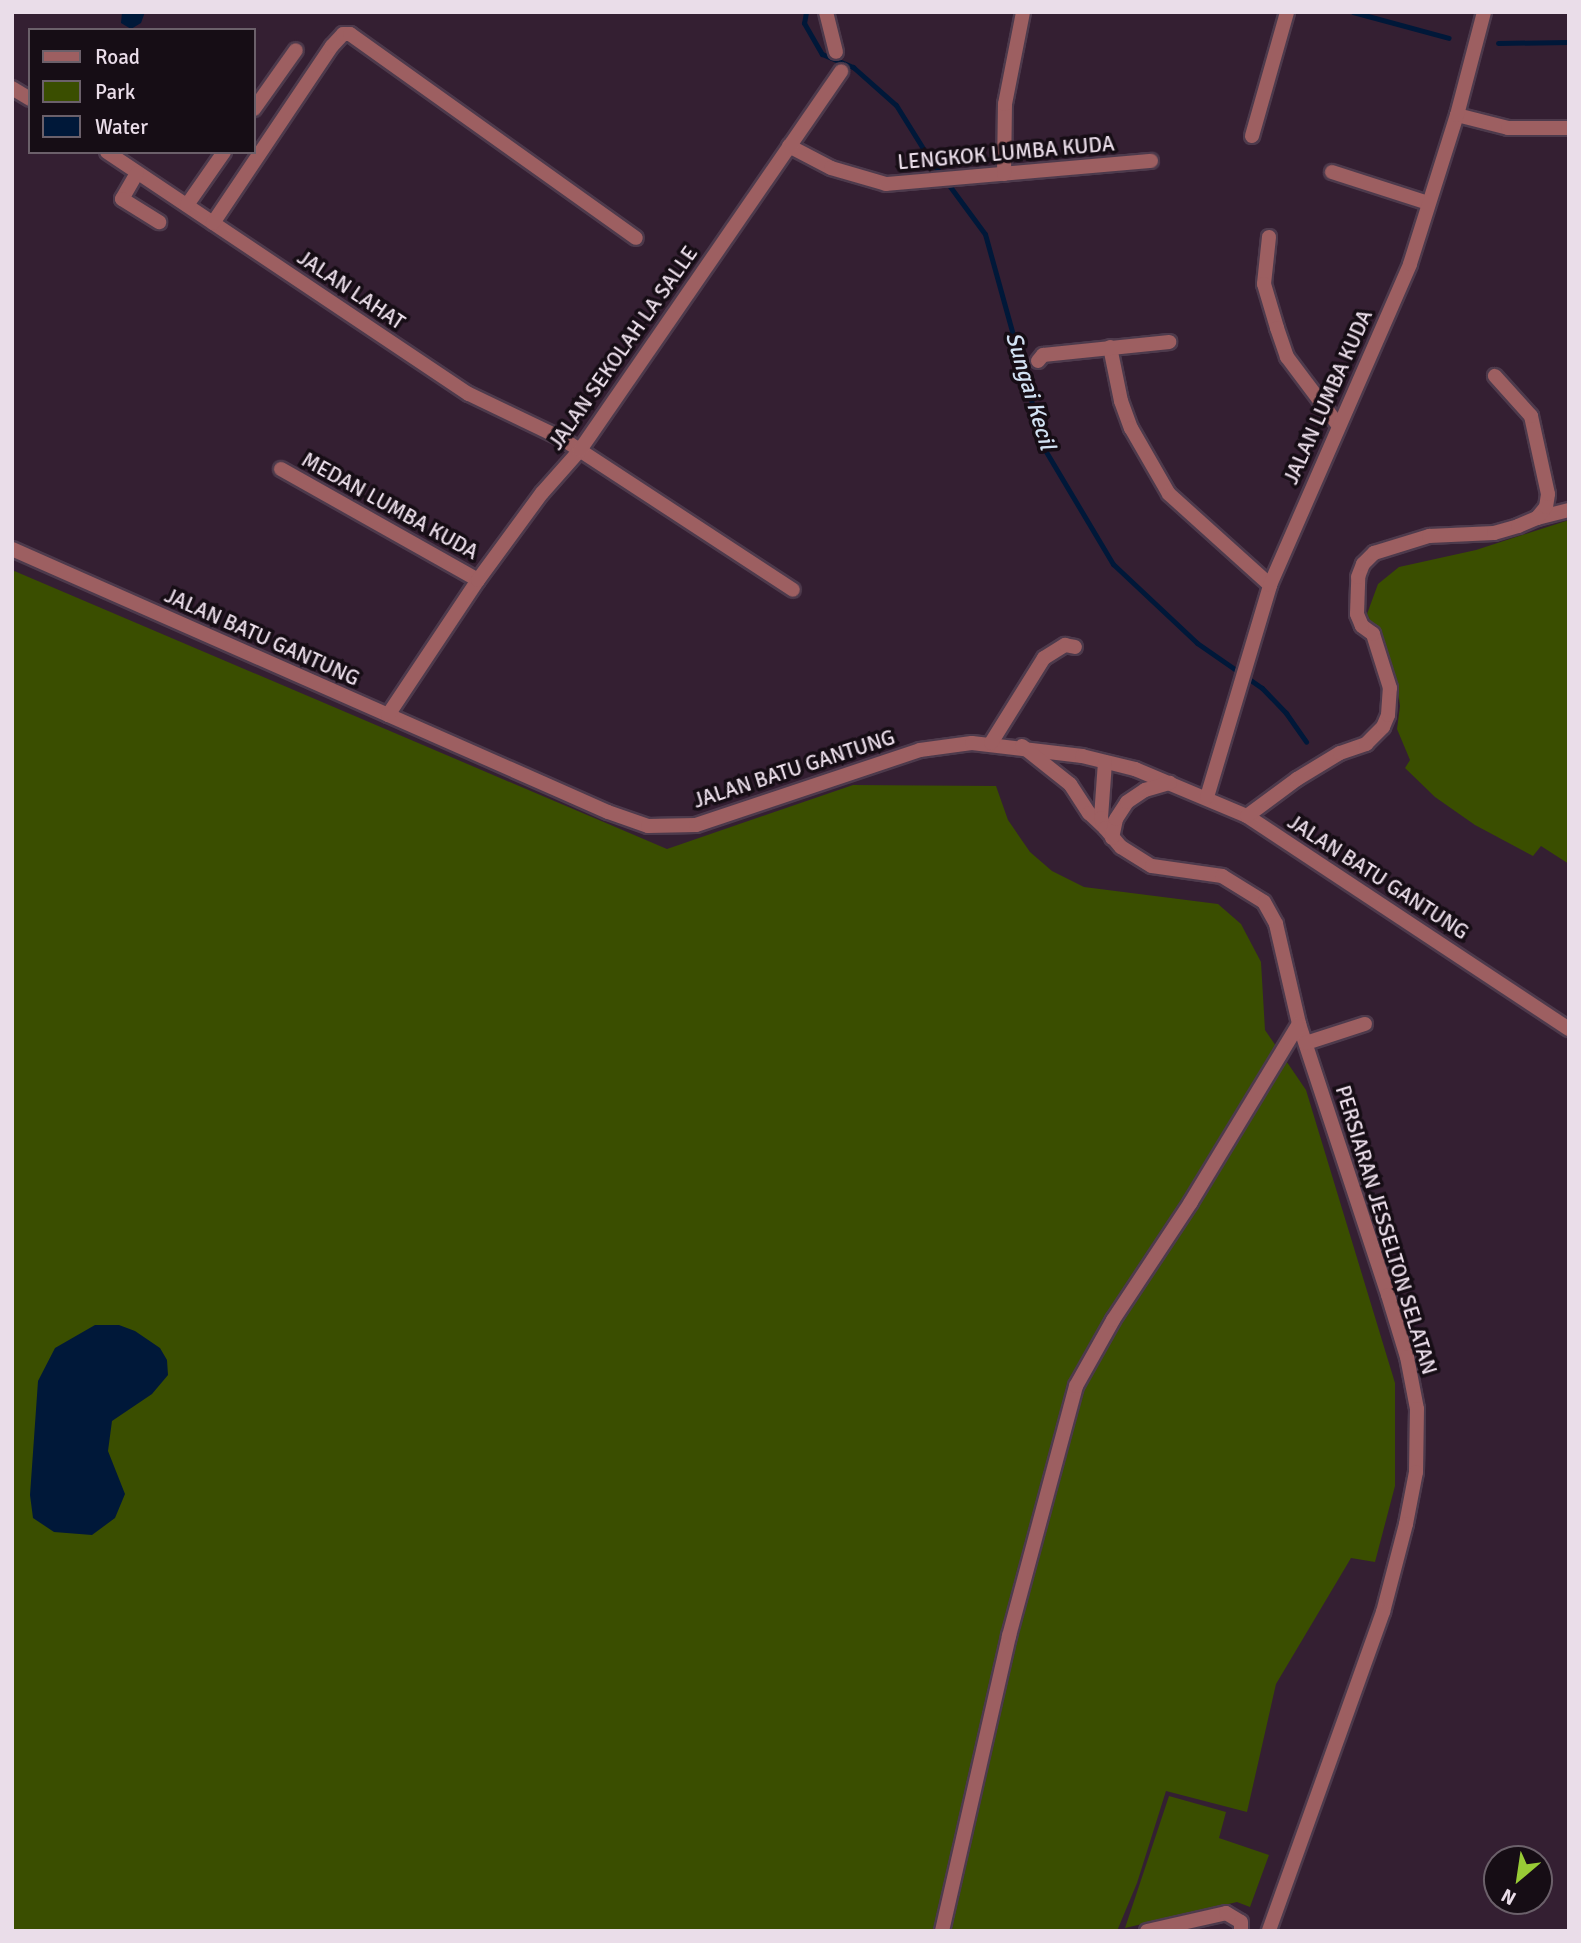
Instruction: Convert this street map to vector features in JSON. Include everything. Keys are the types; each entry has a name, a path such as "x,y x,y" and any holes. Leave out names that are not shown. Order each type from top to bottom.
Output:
{"street":[{"path":"826,12 836,52"},
{"path":"1004,174 1005,104 1023,12"},
{"path":"1252,136 1287,12"},
{"name":"JALAN LUMBA KUDA","path":"1207,797 1270,585 1410,264 1457,116 1484,12"},
{"path":"213,223 332,46 343,34 350,34 636,238"},
{"path":"256,107 296,50"},
{"name":"JALAN SEKOLAH LA SALLE","path":"388,715 478,580 542,493 580,450 841,71"},
{"path":"12,88 28,98"},
{"path":"1457,116 1508,128 1569,128"},
{"name":"LENGKOK LUMBA KUDA","path":"789,146 859,179 886,184 912,184 1151,161"},
{"name":"JALAN LAHAT","path":"110,154 469,394 580,450 793,590"},
{"path":"187,205 223,154"},
{"path":"1332,172 1428,203"},
{"path":"137,173 122,199 159,222"},
{"path":"1269,237 1264,284 1287,357 1338,425"},
{"path":"1038,361 1043,355 1169,342"},
{"path":"1110,347 1121,401 1131,428 1169,494 1270,585"},
{"path":"1495,376 1531,416 1548,494 1546,507 1537,518"},
{"name":"MEDAN LUMBA KUDA","path":"281,469 478,580"},
{"path":"1247,816 1339,752 1366,744 1383,727 1388,715 1390,688 1373,634 1362,626 1357,614 1358,577 1363,564 1374,553 1429,536 1494,533 1569,510"},
{"name":"JALAN BATU GANTUNG","path":"12,549 608,812 648,825 696,825 920,750 990,743 1022,746 1105,762 1207,797 1247,816 1569,1029"},
{"path":"990,743 1044,658 1065,645 1074,647"},
{"name":"PERSIARAN JESSELTON SELATAN","path":"1022,746 1070,785 1089,813 1108,833 1152,866 1222,876 1264,902 1276,924 1300,1024 1407,1357 1417,1409 1416,1472 1406,1524 1383,1612 1269,1931"},
{"path":"1105,762 1100,805 1108,833"},
{"path":"1108,833 1127,802 1145,790 1170,783"},
{"path":"942,1931 1009,1636 1076,1386 1113,1320 1191,1202 1300,1024"},
{"path":"1306,1043 1365,1024"},
{"path":"1147,1931 1226,1913 1241,1922 1241,1931"}],"green space":[{"path":"1569,520 1569,864 1541,846 1533,856 1475,825 1435,797 1405,768 1410,760 1397,729 1400,706 1396,677 1367,614 1378,584 1399,567 1476,550"},
{"path":"12,570 667,849 853,785 996,786 1008,820 1030,852 1052,871 1084,887 1218,904 1241,924 1261,962 1265,1030 1306,1090 1395,1383 1395,1486 1375,1562 1351,1558 1276,1684 1247,1812 1166,1791 1137,1883 1117,1931 12,1931"},
{"path":"1169,1796 1226,1812 1219,1838 1269,1855 1250,1907 1237,1902 1125,1928"}],"water":[{"path":"122,12 145,12 141,23 133,28 121,23"},
{"path":"95,1325 119,1325 135,1331 160,1348 167,1360 168,1375 152,1394 112,1421 108,1451 125,1494 115,1518 92,1535 54,1532 33,1518 30,1495 38,1381 55,1348"}],"waterway":[{"name":"Sungai Kecil","path":"806,12 804,23 822,54 853,67 896,105 929,158 985,234 1045,450 1113,564 1197,643 1262,688 1286,713 1306,742"},
{"name":"Sungai Kecil","path":"1353,12 1449,38"},
{"name":"Sungai Kecil","path":"1498,43 1569,42"}]}
